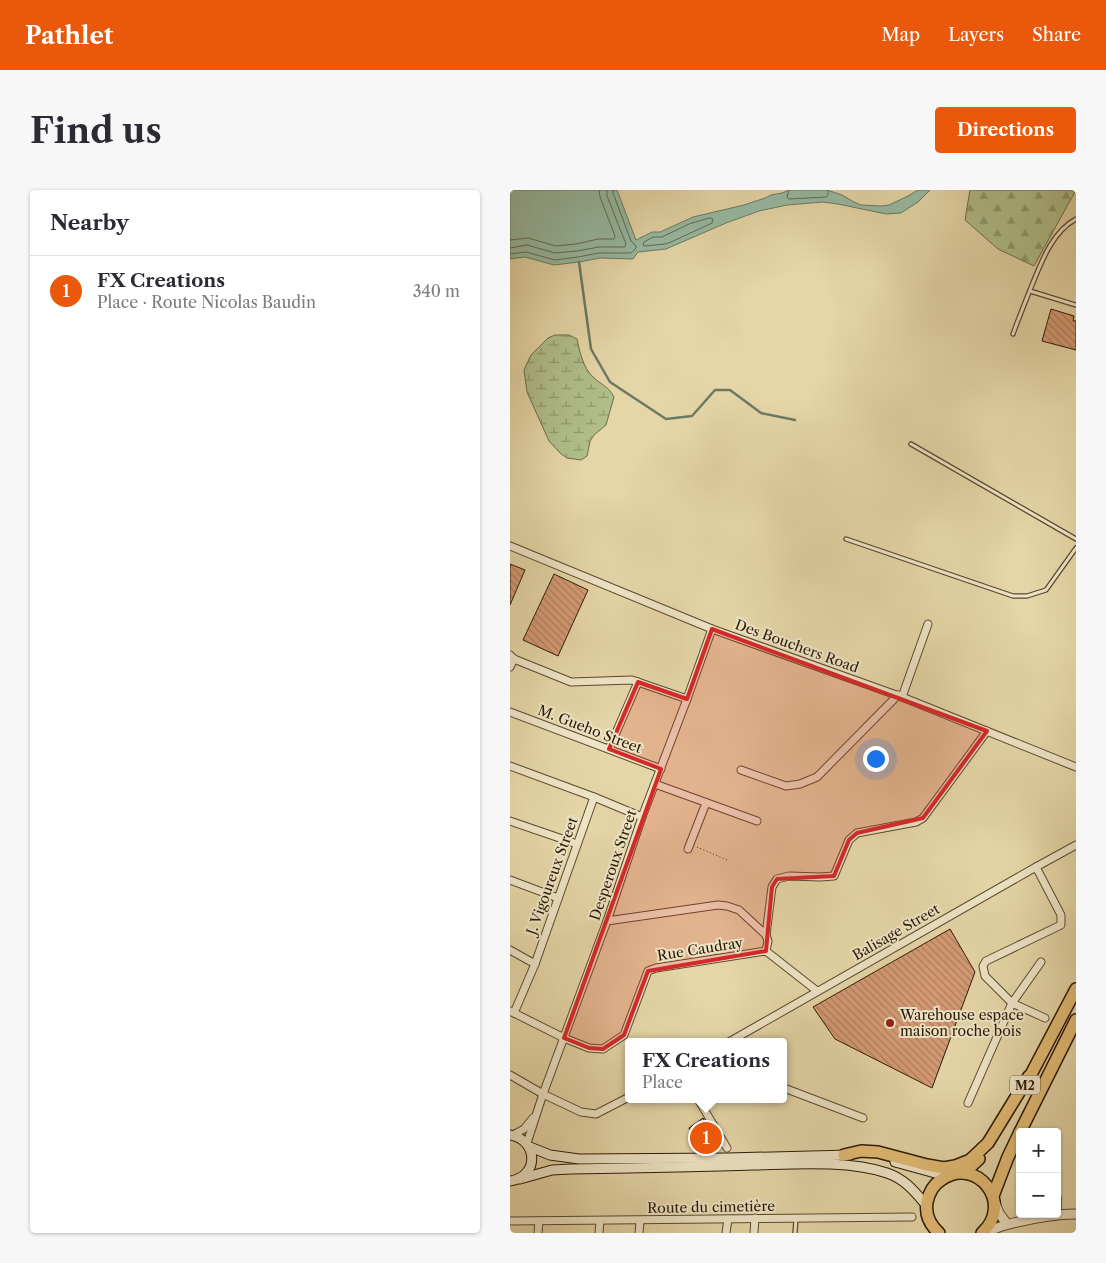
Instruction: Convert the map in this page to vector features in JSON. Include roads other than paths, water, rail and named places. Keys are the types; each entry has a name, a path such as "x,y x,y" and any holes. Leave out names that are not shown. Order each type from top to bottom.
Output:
{"highway":[{"name":"M2","path":"964,1173 995,1141 1076,989"},
{"name":"M2","path":"1022,1128 1076,1020"},
{"path":"844,1155 861,1151 878,1152 944,1168 970,1160 988,1143 1029,1076"},
{"name":"M2","path":"983,1232 993,1219 994,1200 1008,1157 1016,1140"},
{"path":"923,1233 928,1197 938,1182 946,1176 964,1173 974,1176 989,1188 994,1200"},
{"path":"927,1212 932,1225 939,1233"}],"main road":[{"path":"512,1135 550,1155 579,1160 844,1155 878,1158 946,1176"},
{"path":"513,1181 526,1174 530,1167 532,1160 528,1145"},
{"path":"513,1181 552,1170 571,1169 797,1164 846,1165 870,1168 902,1179 911,1187 927,1212"},
{"path":"994,1200 998,1213 1009,1227"},
{"path":"1061,1214 1076,1214"},
{"path":"983,1232 1044,1218"}],"street":[{"name":"Des Bouchers Road","path":"510,546 712,629 900,696 1076,767"},
{"path":"742,770 786,786 800,784 817,777 900,696 928,624"},
{"name":"Desperoux Street","path":"528,1145 543,1094 607,921 642,817 712,629"},
{"path":"510,666 512,657 571,682 632,680 687,699"},
{"path":"609,749 638,682"},
{"name":"M. Gueho Street","path":"510,712 660,769"},
{"path":"817,991 766,951 772,887 777,879 789,876 820,878 834,876 849,840 857,833 916,822 923,818 987,731"},
{"path":"510,766 642,817"},
{"path":"655,784 757,822"},
{"name":"J. Vigoureux Street","path":"512,1012 535,964 594,797"},
{"path":"689,847 706,803"},
{"path":"510,821 577,844"},
{"name":"Balisage Street","path":"736,1038 1076,845"},
{"path":"1036,867 1061,915 1061,925 986,961 983,966 985,976 1012,1003 1045,1018"},
{"path":"510,880 558,898"},
{"path":"607,921 718,905 739,910 766,935"},
{"path":"510,950 535,964"},
{"name":"Rue Caudray","path":"564,1038 589,1048 603,1048 624,1035 648,971 656,968 766,951"},
{"path":"968,1103 1012,1003 1041,962"},
{"path":"512,1012 564,1038"},
{"path":"510,1075 543,1094 581,1112 596,1114 625,1100"},
{"path":"787,1089 863,1118"},
{"path":"700,1103 727,1148"},
{"path":"512,1135 524,1129 538,1110"},
{"name":"Route du cimetière","path":"510,1221 912,1217"},
{"path":"754,1233 755,1218"},
{"path":"726,1233 728,1219"},
{"path":"538,1233 539,1221"},
{"path":"599,1233 600,1221"},
{"path":"639,1233 640,1221"}],"lane":[{"path":"1012,334 1047,251 1068,223 1076,219"},
{"path":"1030,291 1076,305"},
{"path":"911,444 1076,539"},
{"path":"846,539 1013,596 1027,596 1046,590 1076,548"},
{"path":"1026,1128 1045,1091 1050,1070"},
{"path":"795,1233 796,1218"}],"water":[{"path":"510,190 617,190 636,240 652,232 660,232 693,217 744,205 789,190 827,190 861,205 882,206 889,205 918,190 930,190 918,202 901,213 886,214 823,202 787,205 759,211 726,223 666,249 638,252 633,259 600,258 554,265 525,257 510,259"}],"waterway":[{"path":"579,262 591,349 610,382 666,419 692,416 715,390 730,390 761,413 795,420"}],"place":[{"name":"Warehouse espace maison roche bois","path":"890,1023"},
{"name":"FX Creations","path":"706,1138"}]}
